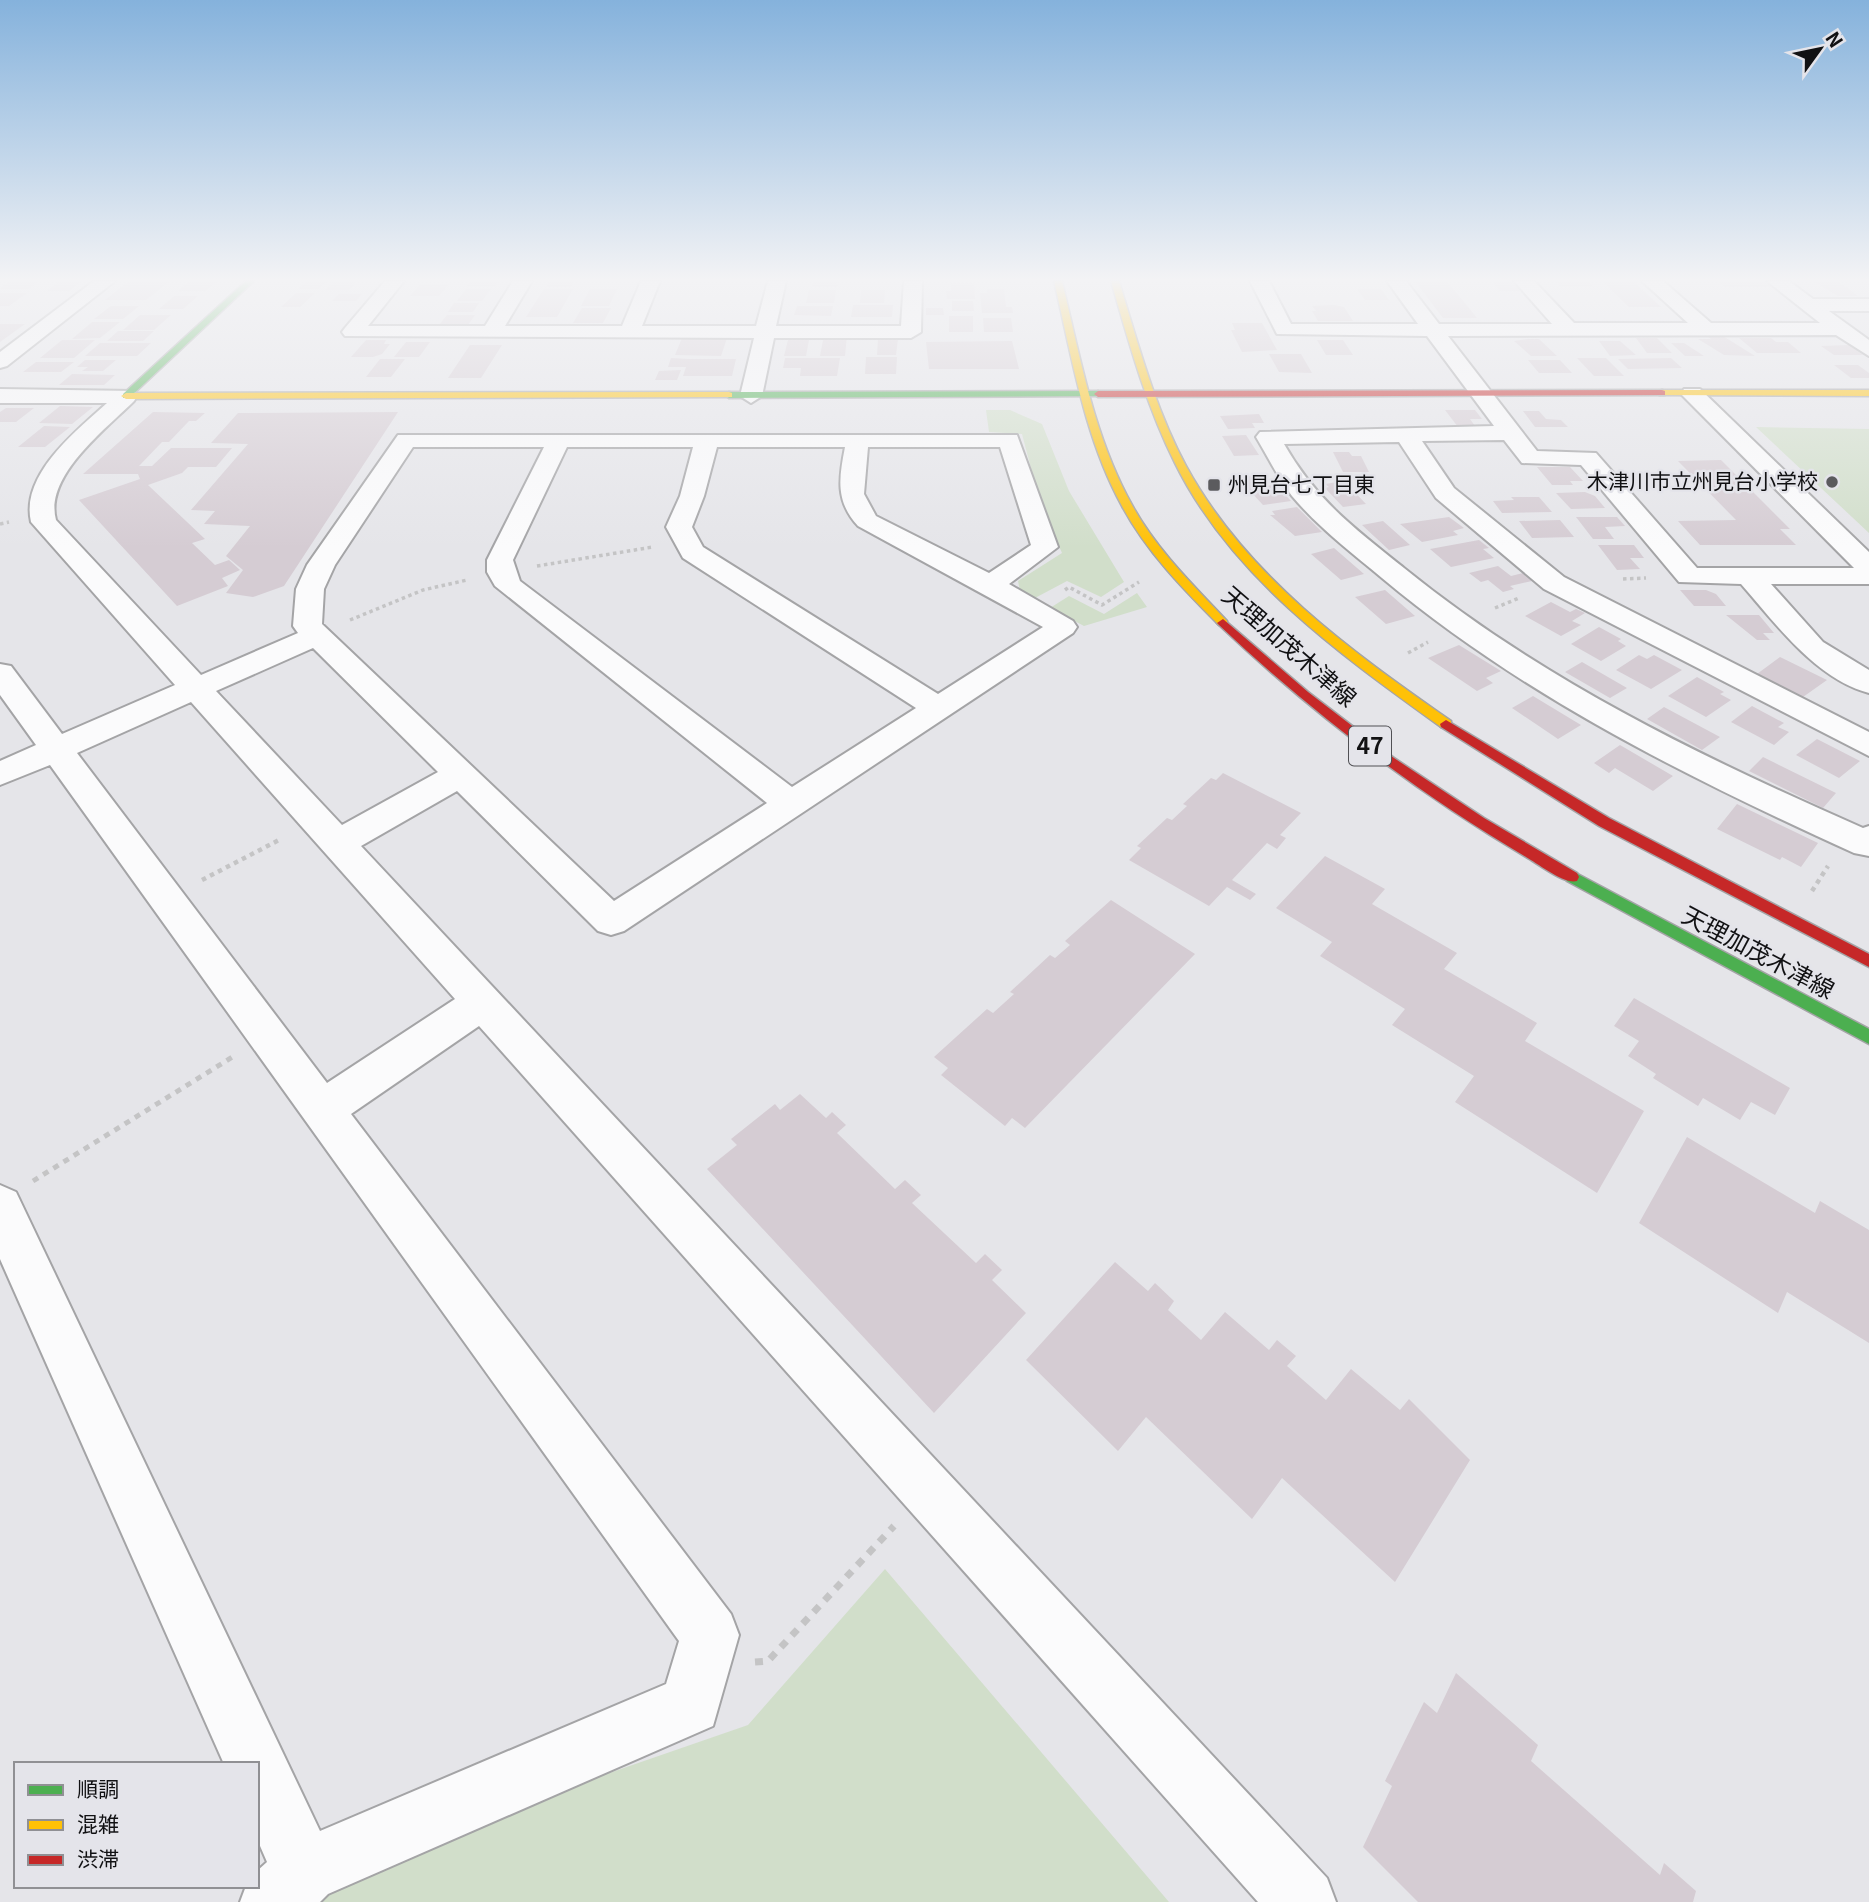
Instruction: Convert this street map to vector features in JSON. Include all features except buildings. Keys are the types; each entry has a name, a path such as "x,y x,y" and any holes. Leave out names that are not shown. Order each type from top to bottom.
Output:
{"main road":[{"path":"126,396 155,370"},
{"name":"天理加茂木津線","path":"1081,370 1118,488 1157,550 1207,607 1277,674 1396,765 1507,839 1677,936 1869,1037"},
{"name":"天理加茂木津線","path":"1142,370 1170,444 1197,493 1237,546 1318,627 1386,681 1460,734 1572,804 1651,849 1869,961"},
{"path":"126,396 1869,393"}],"street":[{"path":"751,396 757,370"},
{"path":"1462,370 1530,458 1588,458 1689,576 1869,576"},
{"path":"1692,394 1869,566"},
{"path":"0,396 126,396"},
{"path":"126,396 56,468 40,499 40,515 1303,1902"},
{"path":"1511,433 1268,437 1296,484 1346,534 1402,583 1484,641 1601,714 1733,785 1866,844 1869,839"},
{"path":"1406,435 1445,493 1554,583 1869,745"},
{"path":"858,440 850,494 856,511 878,527 990,585 1063,627 611,921 307,626 310,589 321,565 406,440 559,440 707,440 858,440 1009,440 1045,547 990,585"},
{"path":"559,440 500,560 501,572 509,586 792,805"},
{"path":"707,440 692,496 679,527 692,552 939,709"},
{"path":"1749,576 1813,649 1869,683"},
{"path":"0,774 315,636"},
{"path":"0,673 709,1635 691,1704 289,1886 259,1773"},
{"path":"338,843 462,774"},
{"path":"321,1110 483,1002"},
{"path":"12,1197 256,1762"}],"path":[{"path":"1033,610 1069,587 1102,605 1143,580"},
{"path":"166,898 291,833"},
{"path":"12,1197 267,1036"},
{"path":"702,1668 768,1661 895,1525"}],"green space":[{"path":"986,410 1010,410 1042,424 1069,491 1124,582 1101,597 1067,581 1035,598 1020,591 1018,581 1062,553 1041,506 1022,434 989,432"},
{"path":"1756,427 1869,429 1869,533"},
{"path":"1137,593 1147,607 1084,626 1050,608 1069,596 1104,614"},
{"path":"885,1569 1169,1902 310,1902 355,1861 748,1725"}],"traffic: fast":[{"path":"126,396 155,370"},
{"path":"729,395 1098,394"},
{"path":"1572,877 1869,1037"}],"traffic: slow":[{"path":"1079,370 1093,425 1127,506 1159,553 1223,623"},
{"path":"1142,370 1181,466 1205,506 1233,543 1298,610 1334,641 1446,724"},
{"path":"1662,393 1869,393"},
{"path":"126,396 729,395"}],"traffic: jam":[{"path":"1098,394 1662,393"},
{"path":"1223,623 1304,695 1389,761 1479,821 1572,877"},
{"path":"1446,724 1604,822 1869,961"}],"place":[{"name":"木津川市立州見台小学校","path":"1832,482"},
{"name":"州見台七丁目東","path":"1214,485"}]}
